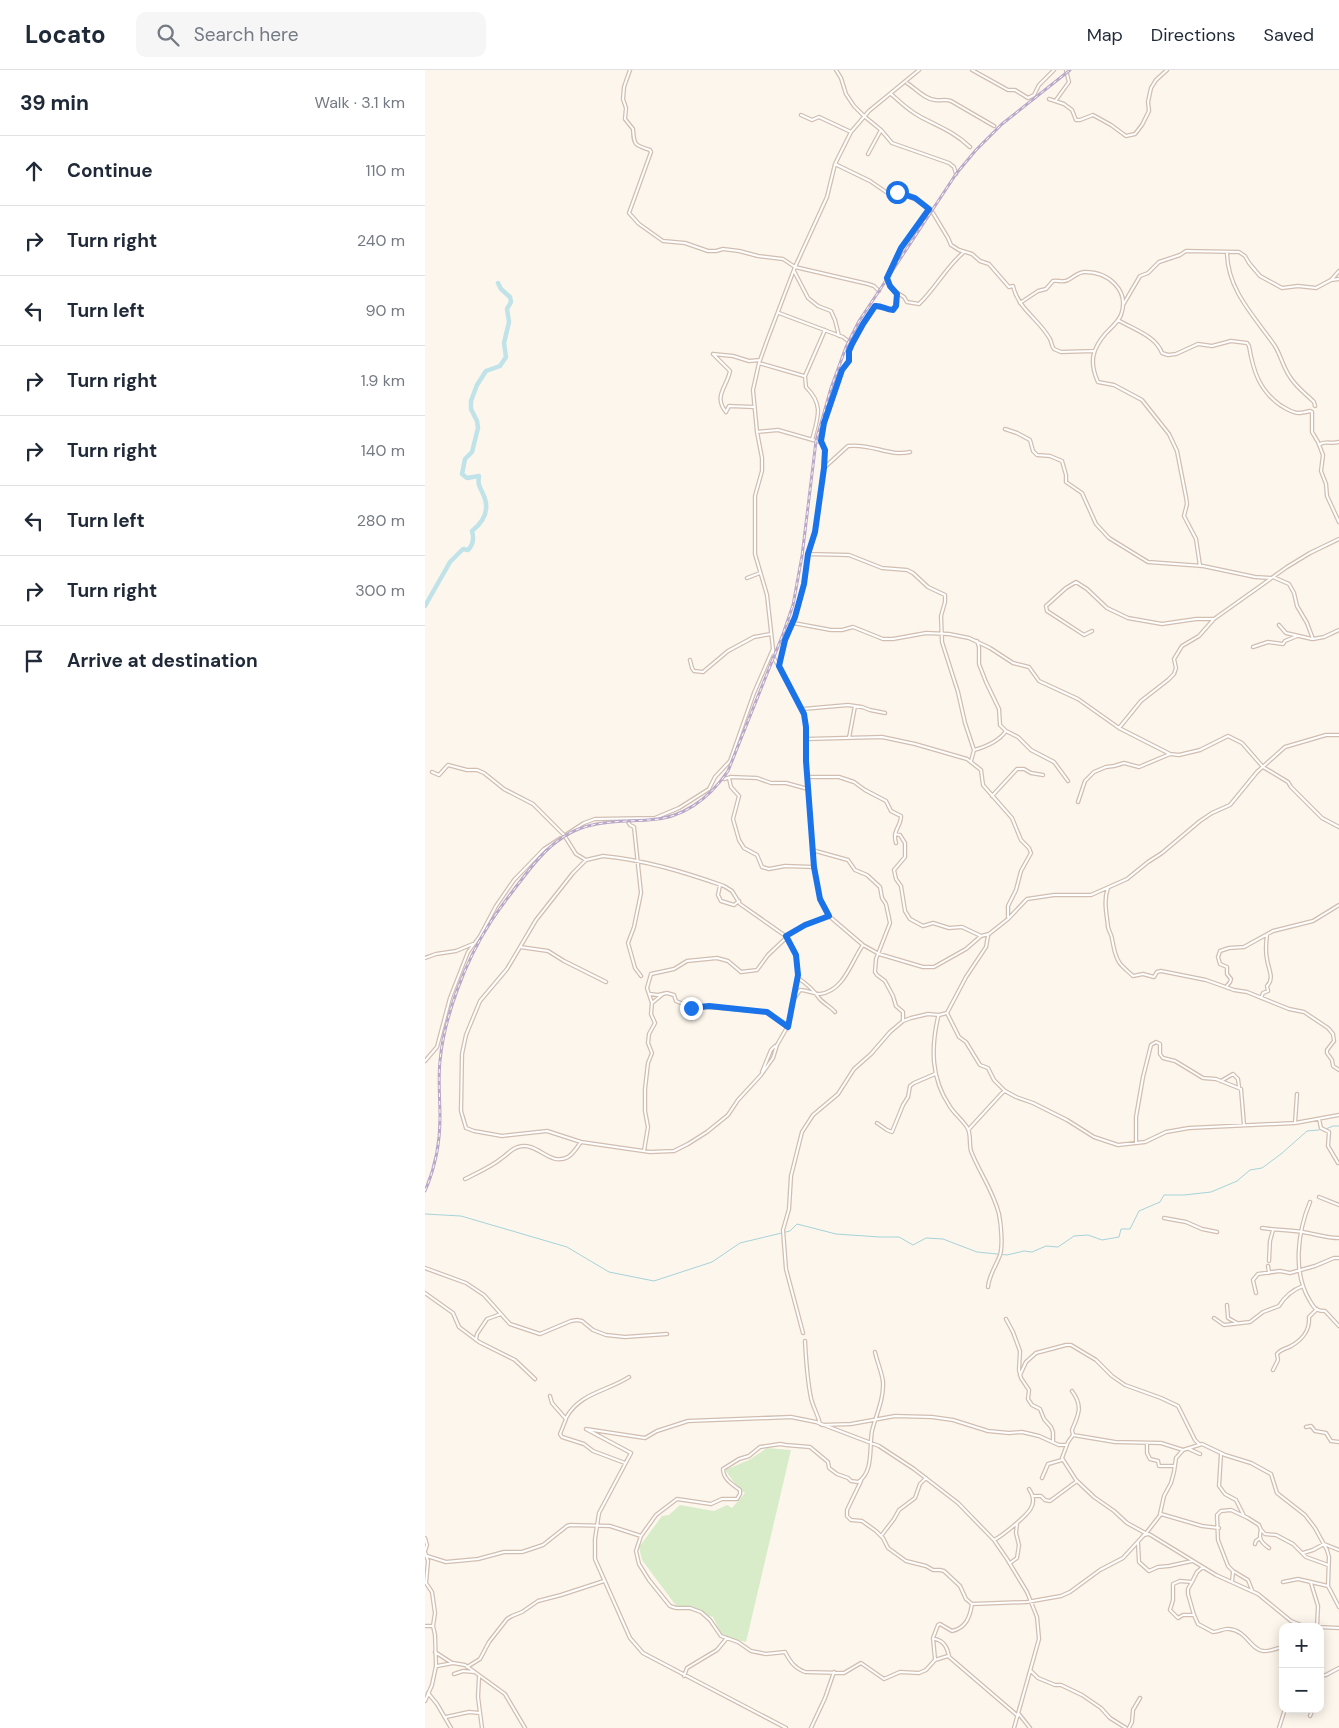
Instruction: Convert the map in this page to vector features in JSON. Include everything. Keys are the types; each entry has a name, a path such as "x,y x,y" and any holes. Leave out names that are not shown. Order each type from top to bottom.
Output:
{"street":[{"path":"630,70 624,87 625,119 633,129 633,142 651,152 629,213 633,219 660,240 666,242 685,242 708,251 723,249 783,259 795,267 868,284 879,291"},
{"path":"836,70 839,73 849,99 894,144 949,163 954,167 956,174"},
{"path":"919,70 864,116 851,132 835,164 827,197 795,267 759,362 753,390 757,432 762,458 755,496 755,549 767,595 774,658 802,709 806,727 807,777 814,867 820,899 829,916 863,945 879,954 923,967 934,967 966,949 981,936 988,935 1008,919 1024,902 1031,898 1054,895 1088,896 1127,880 1212,812 1230,805 1263,767 1279,752 1291,744 1326,735 1339,734"},
{"path":"972,70 1028,98 1034,95 1039,85 1054,70"},
{"path":"1056,100 1069,82 1066,70"},
{"path":"1049,99 1065,104 1072,110 1076,120 1093,116 1111,125 1126,136 1130,136 1139,130 1149,111 1149,95 1153,84 1167,70"},
{"path":"906,82 931,99 943,99 951,102 994,126"},
{"path":"891,94 903,106 920,117 957,135 970,147"},
{"path":"801,114 812,120 819,117 851,132"},
{"path":"868,154 881,130"},
{"path":"835,164 870,181 886,192 897,192 915,198 929,209 948,237 951,245 989,264 1005,285 1013,286 1020,303 1050,339 1051,346 1054,349 1061,352 1094,350"},
{"path":"929,209 901,248 890,269 887,278 890,286 904,297 907,302 919,304 931,293 956,258 964,252"},
{"path":"1200,566 1196,539 1184,516 1187,504 1186,496 1175,444 1142,400 1114,385 1098,382 1092,364 1094,350 1102,337 1118,320 1138,277 1148,273 1159,262 1187,251 1235,251 1243,254 1261,276 1282,288 1298,286 1316,288 1331,280 1339,271"},
{"path":"1227,252 1231,280 1238,294 1276,347 1291,378 1314,402 1315,406"},
{"path":"794,271 808,298 818,306 831,311 839,336"},
{"path":"1020,303 1036,292 1046,289 1053,281 1066,281 1078,273 1086,272 1110,278 1121,293 1123,306"},
{"path":"1331,280 1339,279"},
{"path":"779,666 785,640 804,584 808,554 815,532 824,468 825,450 821,442 824,423 842,370 849,361 849,351 852,344 875,306 893,310 896,306 896,292"},
{"path":"778,313 825,330 848,342"},
{"path":"1118,320 1155,341 1162,353 1167,355 1176,354 1198,344 1212,346 1231,341 1247,343 1253,368 1260,385 1276,402 1288,410 1299,413 1311,411 1312,432 1323,455 1321,472 1327,496 1339,522"},
{"path":"812,440 818,405 814,394 806,387 805,376 825,330"},
{"path":"754,407 729,406 726,412 721,406 719,400 731,370 713,354 759,362 805,376"},
{"path":"757,432 778,430 821,442"},
{"path":"1005,430 1017,433 1030,440 1033,451 1037,455 1052,456 1062,461 1066,482 1081,491 1097,524 1112,541 1148,562 1200,566 1255,577 1272,577 1289,584 1294,593 1295,603 1307,623 1313,640"},
{"path":"1319,444 1339,442"},
{"path":"824,468 848,446 876,448 899,454 910,452"},
{"path":"1119,728 1141,701 1174,674 1176,668 1174,659 1182,646 1199,636 1214,619 1272,577 1310,552 1339,539"},
{"path":"808,554 849,555 882,568 910,571 924,584 945,596 941,613 943,650 958,692 974,750 971,761"},
{"path":"747,578 760,573"},
{"path":"1092,631 1084,635 1047,611 1047,605 1076,582 1087,589 1107,608 1128,618 1159,624 1196,619 1214,619"},
{"path":"788,622 831,630 853,627 878,638 889,640 926,634 941,634 977,641 1013,663 1029,667 1039,681 1078,699 1119,728 1170,754 1179,755 1203,749 1228,736 1242,743 1263,767 1288,782 1322,818 1339,828"},
{"path":"1279,625 1286,633 1313,640 1339,630"},
{"path":"690,660 694,671 703,672 728,651 753,637 771,634"},
{"path":"1253,648 1268,642 1283,644 1285,641 1297,636"},
{"path":"977,641 979,664 999,709 1000,725 1006,731 1018,737 1031,750 1054,762 1067,781"},
{"path":"425,1061 437,1047 450,998 468,952 513,880 544,849 583,823 595,819 627,820 655,818 679,808 709,789 715,777 730,761 754,693 773,649"},
{"path":"802,709 855,706 885,713"},
{"path":"849,738 855,706"},
{"path":"974,750 998,739 1006,731"},
{"path":"806,739 882,737 915,744 971,761 981,770 983,785 1012,818 1021,840 1031,853 1021,871 1016,890 1008,906 1008,919"},
{"path":"1078,802 1085,781 1091,774 1106,767 1124,763 1139,767 1170,754"},
{"path":"431,772 439,774 446,766 450,765 484,773 504,789 533,804 564,835 577,854 586,860"},
{"path":"992,796 1017,769 1024,769 1031,773 1043,775"},
{"path":"807,777 839,777 850,780 888,803 891,811 901,816 901,822 895,834 896,843"},
{"path":"729,778 731,787 739,796 733,819 739,840 744,848 757,856 762,868 769,869 785,866 814,867"},
{"path":"724,779 757,778 771,783 786,783 808,789"},
{"path":"627,820 634,827 637,860 640,868 641,893 634,926 628,943 635,968 641,976"},
{"path":"895,834 900,835 905,843 905,857 895,870 896,879 901,886 905,911 910,918 923,926 933,923 949,928 962,927 981,936"},
{"path":"813,850 848,860 855,870 867,876 879,886 891,923 876,961 876,973 885,981 896,1006 903,1012 903,1020"},
{"path":"603,856 637,860 662,866 733,891 740,904 787,937 796,955 798,978 788,1027 777,1045 773,1058 728,1115 701,1137 673,1151 644,1151 606,1147 581,1142 547,1131 502,1136 474,1131 464,1126 460,1107 462,1054 466,1035 480,1001 507,968 552,898 586,860 603,856"},
{"path":"720,885 718,895 721,901 734,905 739,901"},
{"path":"1108,888 1105,895 1106,917 1109,922 1113,948 1121,965 1133,976 1141,973 1154,977 1157,972 1161,971 1209,981 1226,988 1247,992 1289,1009 1304,1012 1328,1028 1333,1034 1334,1041 1327,1050 1327,1053 1332,1059 1333,1066 1339,1070"},
{"path":"1226,988 1231,979 1227,974 1227,967 1221,964 1218,953 1225,949 1244,946 1273,931 1313,921 1339,905"},
{"path":"644,1151 648,1127 645,1111 645,1089 648,1063 652,1053 648,1043 649,1034 655,1023 651,1014 652,1003 647,988 651,974 674,968 687,961 718,958 728,961 741,972 757,970 768,955 787,937 805,925 829,916"},
{"path":"803,1334 786,1269 783,1230 789,1209 791,1176 803,1128 813,1115 838,1094 854,1069 903,1020 928,1014 939,1015 947,1013 966,977 986,947 988,935"},
{"path":"1261,998 1263,993 1268,991 1267,986 1271,978 1266,957 1267,935"},
{"path":"425,958 438,953 456,951 475,943"},
{"path":"794,1000 800,990 817,994 835,989 848,973 853,960 863,945"},
{"path":"520,947 548,951 606,982"},
{"path":"798,978 810,986 819,999 835,1012"},
{"path":"650,994 672,994 677,1001 693,1008 709,1006 769,1013 788,1027"},
{"path":"652,1003 663,994"},
{"path":"947,1013 959,1037 966,1041 980,1064 989,1068 994,1080 1005,1091 1067,1120 1099,1140 1119,1145 1145,1142 1163,1133 1177,1130 1244,1124 1295,1123 1339,1115"},
{"path":"939,1015 933,1062 935,1074 947,1104 968,1129 971,1152 988,1184 1000,1220 1001,1250 988,1287"},
{"path":"1136,1143 1137,1112 1151,1046 1154,1042 1160,1044 1160,1054 1163,1058 1175,1061 1203,1078 1239,1087"},
{"path":"761,1075 771,1050 777,1045"},
{"path":"877,1123 892,1132 908,1097 910,1086 935,1074"},
{"path":"1221,1081 1233,1074 1238,1079 1239,1087 1242,1091 1241,1104 1244,1124"},
{"path":"968,1129 1005,1091"},
{"path":"1295,1123 1297,1094"},
{"path":"1319,1120 1321,1128 1329,1132 1328,1146 1338,1163"},
{"path":"465,1179 519,1147 537,1148 547,1156 555,1159 567,1157 581,1142"},
{"path":"1319,1197 1339,1205"},
{"path":"1310,1202 1301,1232 1300,1271 1303,1286 1317,1309 1325,1311 1339,1326"},
{"path":"1164,1218 1186,1222 1202,1229 1217,1232"},
{"path":"1262,1228 1339,1238"},
{"path":"1269,1261 1270,1241 1273,1230"},
{"path":"1256,1293 1254,1277 1261,1274 1280,1271 1288,1273 1300,1271 1334,1258 1339,1258"},
{"path":"1268,1266 1269,1273"},
{"path":"425,1268 466,1283 484,1295 514,1326 540,1334 577,1320 587,1324 596,1332 606,1335 625,1337 667,1334"},
{"path":"1214,1318 1223,1325 1249,1322 1264,1311 1277,1307 1291,1292 1303,1286"},
{"path":"425,1293 453,1313 457,1326 477,1341 515,1360 535,1379"},
{"path":"1227,1305 1228,1318 1239,1324"},
{"path":"1273,1370 1278,1360 1277,1354 1292,1346 1305,1334 1309,1324 1309,1317 1317,1309"},
{"path":"477,1341 476,1335 487,1319 501,1314"},
{"path":"1006,1319 1020,1351 1020,1375 1029,1390 1028,1400 1039,1408 1052,1430 1053,1441"},
{"path":"805,1341 808,1386 821,1425"},
{"path":"1020,1375 1026,1362 1036,1353 1066,1345 1071,1346 1096,1360 1123,1384 1178,1406 1195,1440 1199,1444"},
{"path":"875,1352 883,1381 882,1395 877,1420 872,1432 869,1464 853,1496 847,1515 851,1520 859,1520 876,1531 891,1551 906,1561 927,1566 933,1570 944,1571 959,1584 966,1599 972,1604 1031,1601 1065,1595 1099,1570 1123,1558 1147,1534 1160,1515 1164,1496 1171,1483 1176,1458 1183,1450"},
{"path":"625,1463 593,1451 584,1444 563,1438 560,1434 566,1419 574,1407 591,1394 618,1384 629,1377"},
{"path":"1072,1391 1079,1404 1078,1418 1072,1430 1073,1435 1066,1445 1063,1460 1077,1482 1097,1500 1127,1522 1147,1534 1151,1534 1192,1562 1252,1590 1296,1623"},
{"path":"550,1396 553,1405 566,1419"},
{"path":"821,1425 877,1420 895,1416 932,1418 953,1420 988,1431 1009,1434 1022,1432 1039,1436 1059,1445 1066,1445"},
{"path":"786,1728 643,1653 630,1638 595,1559 597,1525 601,1508 631,1453 586,1429 645,1438 663,1429 688,1422 791,1417 821,1425 881,1447 897,1457 961,1505 994,1540 1010,1563 1031,1601 1037,1617 1040,1635 1014,1728"},
{"path":"1306,1427 1312,1427 1315,1431 1326,1433 1331,1442 1339,1442"},
{"path":"1073,1435 1115,1442 1164,1444 1183,1450 1204,1444 1221,1453 1248,1461 1271,1473 1277,1493 1305,1516 1329,1553 1328,1586 1339,1607"},
{"path":"861,1480 858,1482 851,1481 837,1474 829,1468 828,1462 809,1446 785,1446 777,1443 768,1445 757,1449 747,1457 739,1459 723,1469 724,1475 740,1492 737,1499 721,1499 711,1504 677,1499 656,1515 641,1536 636,1556 641,1568 664,1599 673,1607 690,1608 701,1612 710,1620 721,1636 735,1640 756,1652 766,1654 785,1652 791,1664 802,1671 846,1672 861,1663 884,1679 900,1672 919,1673 926,1670 935,1660 949,1656"},
{"path":"1147,1443 1147,1453 1150,1459 1158,1462 1159,1466 1175,1466"},
{"path":"1189,1449 1200,1454"},
{"path":"1221,1453 1219,1486 1225,1494 1235,1499 1244,1516"},
{"path":"1042,1478 1048,1464 1063,1460"},
{"path":"881,1537 894,1519 897,1511 915,1498 920,1484 925,1478"},
{"path":"1033,1496 1041,1496 1045,1500 1050,1500 1077,1482"},
{"path":"994,1540 1017,1523 1031,1509 1033,1496 1029,1489"},
{"path":"1252,1590 1249,1581 1229,1567 1220,1547 1217,1515 1221,1511 1231,1510 1244,1516 1259,1525 1265,1534 1276,1535 1293,1544 1309,1558 1328,1565"},
{"path":"1160,1515 1202,1526 1219,1528"},
{"path":"1010,1563 1017,1558 1019,1545 1016,1533 1017,1523"},
{"path":"427,1556 446,1562 478,1559 505,1552 522,1552 543,1545 567,1526 610,1526 641,1536"},
{"path":"1261,1530 1260,1538 1262,1543 1269,1548"},
{"path":"425,1538 427,1545 425,1551 428,1561 426,1583 432,1592 435,1613 433,1626 436,1666 425,1702"},
{"path":"1255,1544 1260,1538"},
{"path":"1138,1543 1139,1562 1149,1570 1158,1566 1192,1562"},
{"path":"1324,1544 1339,1550"},
{"path":"1302,1553 1324,1544"},
{"path":"1203,1567 1197,1572 1188,1592 1198,1624 1213,1632 1224,1629 1243,1634 1255,1648 1261,1651 1279,1648"},
{"path":"1232,1582 1233,1571"},
{"path":"1283,1582 1295,1579 1328,1586"},
{"path":"467,1666 480,1659 489,1642 511,1616 522,1612 538,1600 561,1595 604,1581"},
{"path":"1192,1582 1180,1581 1173,1584 1173,1600 1170,1610 1178,1618 1183,1615 1194,1615"},
{"path":"1311,1583 1317,1606 1318,1623"},
{"path":"935,1660 933,1638 939,1624 952,1630 963,1626 970,1615 972,1604"},
{"path":"425,1626 433,1626"},
{"path":"1324,1627 1339,1628"},
{"path":"684,1676 687,1668 717,1650 727,1638"},
{"path":"933,1638 944,1643 949,1656 961,1669 1018,1715 1030,1728"},
{"path":"435,1652 453,1663"},
{"path":"436,1666 453,1663 467,1666 479,1677 505,1694 525,1728"},
{"path":"1324,1675 1339,1668"},
{"path":"454,1674 463,1671 474,1672"},
{"path":"1031,1671 1041,1679 1055,1685 1061,1685 1082,1695 1101,1708 1110,1718 1127,1728 1132,1722 1133,1710 1140,1698"},
{"path":"811,1728 834,1672"},
{"path":"479,1677 478,1691 482,1728"},
{"path":"428,1694 451,1728"},
{"path":"445,1718 469,1712 480,1713"},
{"path":"1279,1728 1284,1713"},
{"path":"520,1728 523,1724"}],"green space":[{"path":"767,1448 791,1450 746,1642 722,1636 713,1617 677,1607 642,1560 639,1547 662,1516 669,1515 680,1505 714,1511 727,1505 732,1508 745,1493 738,1488 725,1470 749,1460"}],"waterway":[{"path":"425,606 450,562 463,549 468,550 470,548 473,541 472,531 482,521 485,513 486,504 479,485 479,476 467,478 462,474 465,459 472,452 478,428 471,409 471,401 477,385 486,371 500,366 506,357 504,343 509,322 507,309 511,302 510,297 501,289 498,283"},
{"path":"1326,1129 1339,1126"},
{"path":"425,1214 461,1216 567,1247 609,1272 654,1281 712,1262 740,1243 790,1231 797,1224 836,1234 899,1237 913,1245 926,1238 943,1239 977,1252 1007,1255 1024,1251 1032,1252 1046,1246 1058,1247 1074,1236 1088,1235 1102,1240 1119,1237 1121,1229 1130,1229 1139,1211 1160,1202 1164,1195 1211,1192 1237,1181 1250,1170 1262,1168 1307,1131 1319,1130"}],"railway":[{"path":"425,1191 432,1173 438,1146 440,1118 439,1068 442,1044 457,989 481,938 500,908 529,870 545,852 563,837 573,831 593,825 660,819 672,816 694,806 703,799 728,771 793,605 802,556 816,441 831,388 846,347 859,321 956,174 976,150 1002,124 1070,70"}],"route":[{"path":"691,1008 709,1006 767,1012 788,1027 798,975 796,955 786,936 805,925 829,916 820,899 814,867 809,814 804,714 779,666 785,640 789,627 795,617 804,584 809,548 815,532 825,458 824,446 821,442 824,423 842,370 849,361 850,350 858,332 875,306 893,310 896,306 897,294 890,286 887,278 890,269 901,248 929,209 915,198 897,192"}]}
